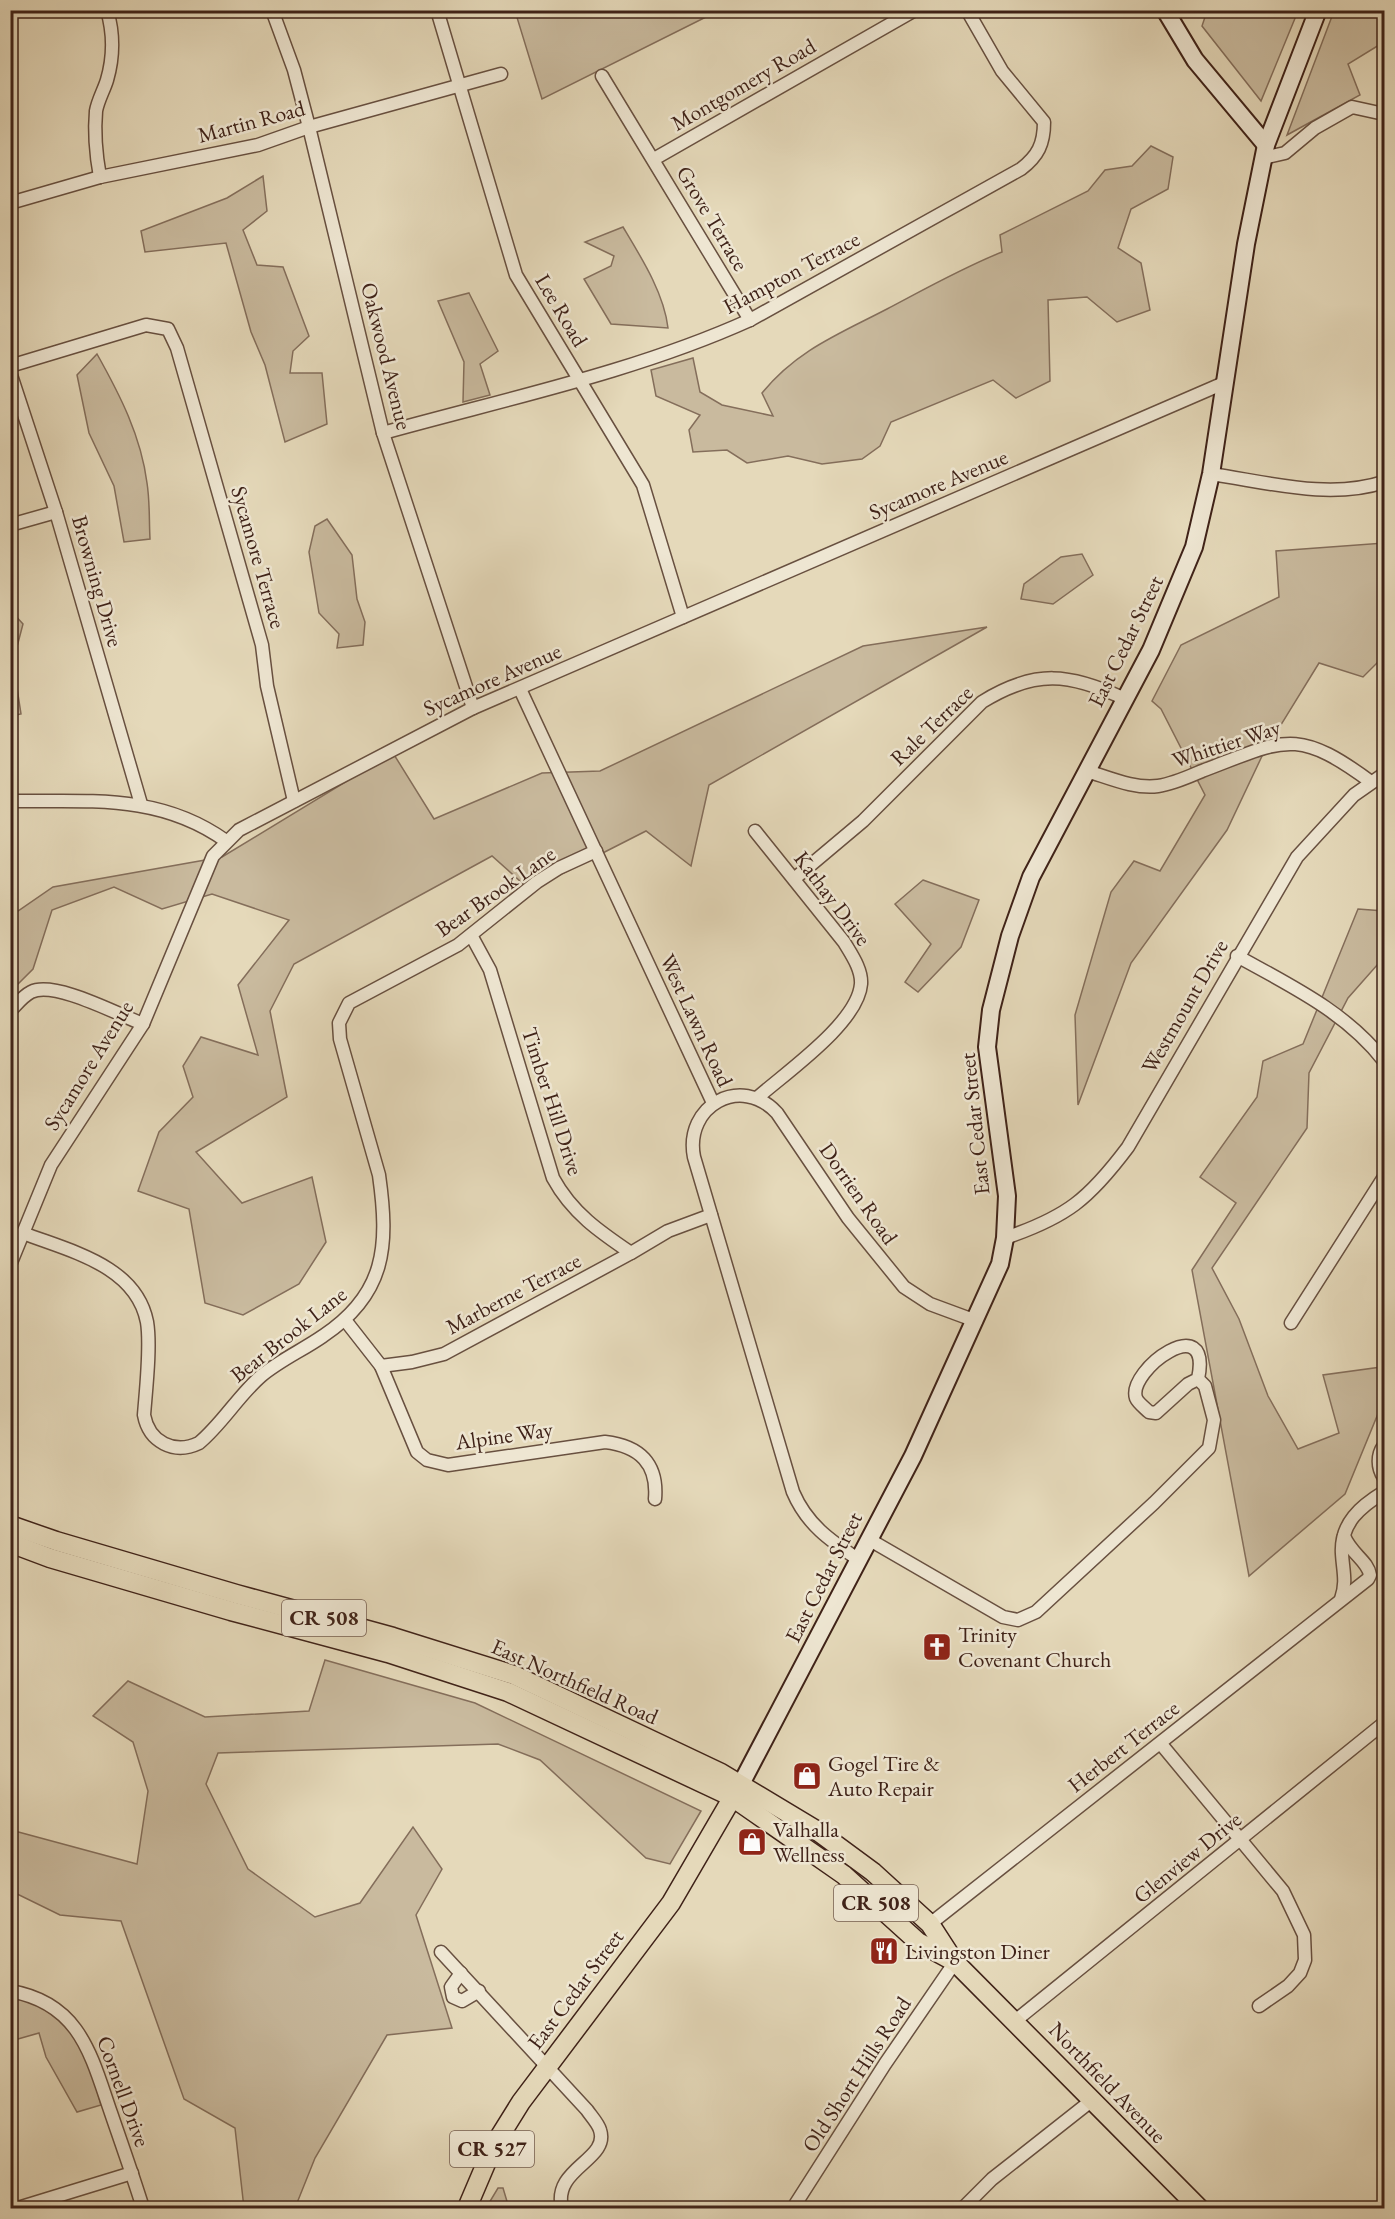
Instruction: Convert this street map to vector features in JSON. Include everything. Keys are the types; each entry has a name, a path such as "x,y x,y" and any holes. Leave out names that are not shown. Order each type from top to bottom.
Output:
{"main road":[{"path":"1165,10 1195,60 1265,152"},
{"name":"East Cedar Street","path":"467,2208 493,2147 546,2068 671,1903 736,1790 860,1560 913,1456 1000,1264 1005,1238 1005,1167 987,1047 991,1010 1010,936 1031,877 1151,650 1194,547 1211,474 1246,244 1265,152 1318,10"},
{"name":"East Northfield Road","path":"10,1525 53,1550"},
{"name":"East Northfield Road","path":"10,1544 53,1550 481,1674 514,1675 816,1830 873,1872 930,1924 955,1962"},
{"name":"East Northfield Road","path":"736,1790 866,1893 918,1942 955,1962 984,1988"},
{"path":"866,1893 877,1893 917,1929 930,1924"},
{"name":"Northfield Avenue","path":"984,1988 1090,2101 1199,2208"}],"street":[{"path":"100,177 95,147 96,108 107,81 113,47 113,32 107,10"},
{"name":"Oakwood Avenue","path":"272,10 294,70 309,127 383,433 473,708"},
{"name":"Lee Road","path":"437,10 516,275 643,485 683,617"},
{"name":"Montgomery Road","path":"654,159 915,10"},
{"name":"Hampton Terrace","path":"383,433 674,351 750,320 1021,170 1041,149 1044,122 1002,71 967,10"},
{"name":"Martin Road","path":"10,203 100,177 258,145 309,127 501,74"},
{"name":"Grove Terrace","path":"602,76 750,320"},
{"path":"1265,152 1286,153 1315,128 1352,107 1384,114"},
{"name":"Sycamore Terrace","path":"10,366 146,325 168,329 177,348 262,645 267,686 294,801"},
{"name":"Browning Drive","path":"10,372 56,512 141,804"},
{"name":"Sycamore Avenue","path":"10,1265 51,1165 143,1024 213,856 239,830 473,708 1224,382"},
{"path":"1211,474 1331,491 1357,490 1384,482"},
{"path":"10,525 56,512"},
{"name":"Rale Terrace","path":"794,879 863,821 982,702 1002,689 1019,682 1056,677 1091,684 1125,699"},
{"name":"West Lawn Road","path":"520,689 713,1103 695,1127 692,1147 801,1510 824,1536 860,1560"},
{"name":"Whittier Way","path":"1087,771 1130,785 1160,786 1258,750 1297,742 1335,755 1371,782"},
{"name":"Westmount Drive","path":"1005,1238 1053,1220 1084,1199 1105,1178 1128,1147 1237,956 1297,857 1338,811 1371,782 1384,774"},
{"path":"10,801 141,804 194,821 226,841"},
{"name":"Kathay Drive","path":"755,831 844,942 854,957 861,982 858,997 835,1029 757,1098"},
{"name":"Bear Brook Lane","path":"23,1233 107,1267 128,1284 136,1294 147,1323 146,1422 157,1440 170,1447 185,1448 199,1443 262,1376 345,1320 361,1305 371,1289 378,1269 383,1222 379,1175 340,1039 341,1016 349,1003 429,962 471,935 537,882 559,868 596,851"},
{"name":"Timber Hill Drive","path":"471,935 490,970 554,1178 564,1198 577,1213 631,1254"},
{"path":"1237,956 1312,997 1344,1018 1384,1061"},
{"path":"10,1011 32,991 44,988 75,996 143,1024"},
{"path":"713,1103 731,1096 757,1098"},
{"name":"Dorrien Road","path":"757,1098 777,1113 848,1218 904,1287 930,1304 976,1321"},
{"path":"1291,1323 1384,1176"},
{"name":"Marberne Terrace","path":"381,1366 412,1362 444,1354 631,1254 668,1231 711,1215"},
{"path":"345,1320 381,1366"},
{"path":"870,1539 1003,1617 1018,1620 1036,1612 1154,1503 1209,1448 1214,1420 1205,1386 1198,1379 1198,1356 1193,1349 1180,1345 1173,1347 1142,1375 1136,1389 1137,1398 1149,1412 1156,1413 1188,1384 1198,1379"},
{"name":"Alpine Way","path":"381,1366 417,1452 427,1460 448,1465 605,1442 619,1443 643,1456 656,1483 654,1499"},
{"path":"1384,1445 1380,1452 1379,1462 1384,1478"},
{"path":"1340,1600 1346,1583 1342,1555 1348,1524 1359,1510 1384,1492"},
{"name":"Herbert Terrace","path":"930,1924 1161,1744 1371,1575 1367,1566 1351,1551 1344,1536"},
{"name":"Glenview Drive","path":"1014,2021 1241,1841 1384,1723"},
{"path":"1161,1744 1283,1891 1304,1935 1305,1960 1300,1973 1288,1986 1259,2006"},
{"path":"441,1952 528,2043 546,2068 587,2110 600,2131 599,2145 562,2185 562,2208"},
{"name":"Old Short Hills Road","path":"793,2208 885,2064 955,1962"},
{"path":"461,1973 451,1987 453,1997 462,2001 479,1991"},
{"name":"Cornell Drive","path":"10,1991 50,2004 80,2033 92,2055 143,2208"},
{"path":"963,2208 992,2179 1090,2101"},
{"path":"18,2208 132,2173"}],"shaded area":[{"path":"515,10 718,11 542,99"},
{"path":"1207,11 1298,11 1261,101 1202,26"},
{"path":"1334,11 1384,11 1384,42 1348,64 1360,95 1287,135"},
{"path":"1151,146 1173,157 1168,189 1131,209 1118,248 1141,263 1150,310 1117,322 1087,297 1048,300 1050,381 1016,398 993,380 891,422 880,446 862,459 822,464 788,456 747,463 727,450 693,452 689,430 700,415 656,396 651,370 693,358 700,392 722,405 773,416 762,393 775,378 804,354 944,279 1002,252 1000,235 1088,191 1105,170 1132,166"},
{"path":"263,176 267,211 243,230 257,265 283,267 309,336 293,351 290,373 322,373 327,424 285,442 265,365 251,332 226,243 145,252 141,231 227,198"},
{"path":"623,227 657,289 668,328 611,324 584,279 611,266 614,256 585,242"},
{"path":"469,293 498,351 480,364 490,395 463,402 464,362 438,301"},
{"path":"97,354 121,400 140,449 148,490 150,539 124,542 114,486 89,433 77,375"},
{"path":"327,519 352,555 357,599 365,622 363,645 337,648 339,634 319,613 309,552 315,526"},
{"path":"1384,543 1384,656 1363,677 1319,663 1263,754 1227,830 1131,963 1078,1105 1075,1015 1111,892 1134,861 1160,871 1205,795 1161,709 1152,701 1181,645 1279,597 1276,551"},
{"path":"1082,554 1093,575 1053,604 1021,599 1024,584 1061,557"},
{"path":"11,611 23,624 13,662 21,714 11,716"},
{"path":"987,627 709,785 691,866 646,831 530,890 492,856 294,964 270,1011 287,1097 196,1152 242,1203 312,1177 326,1242 299,1284 243,1315 205,1303 189,1209 138,1191 159,1132 193,1097 183,1066 201,1037 258,1055 238,985 289,920 212,894 162,909 114,887 52,910 33,969 11,991 11,916 53,887 222,857 393,753 434,819 542,773 600,771 863,646"},
{"path":"923,880 979,900 961,947 918,992 905,982 931,944 895,904"},
{"path":"1358,909 1384,911 1384,965 1378,964 1348,998 1309,1073 1307,1128 1212,1268 1239,1319 1268,1396 1298,1449 1339,1433 1323,1375 1381,1367 1384,1352 1384,1399 1345,1494 1249,1576 1192,1270 1236,1203 1200,1177 1257,1097 1263,1061 1303,1044"},
{"path":"325,1660 475,1703 701,1811 670,1864 646,1858 540,1760 498,1744 218,1753 206,1784 248,1869 315,1917 360,1903 413,1827 442,1869 416,1915 452,2028 387,2035 315,2158 295,2208 244,2208 235,2128 184,2099 121,1921 60,1915 11,1891 11,1830 137,1864 148,1791 133,1742 93,1716 128,1681 205,1717 309,1711"},
{"path":"10,1996 46,2006 68,2025 77,2037 89,2063 101,2105 77,2112 46,2057 39,2033 11,2041"},
{"path":"498,2188 503,2188 509,2208 486,2208"}],"place":[{"name":"Trinity Covenant Church","path":"937,1647"},
{"name":"Gogel Tire & Auto Repair","path":"807,1776"},
{"name":"Valhalla Wellness","path":"752,1842"},
{"name":"Livingston Diner","path":"884,1951"}]}
